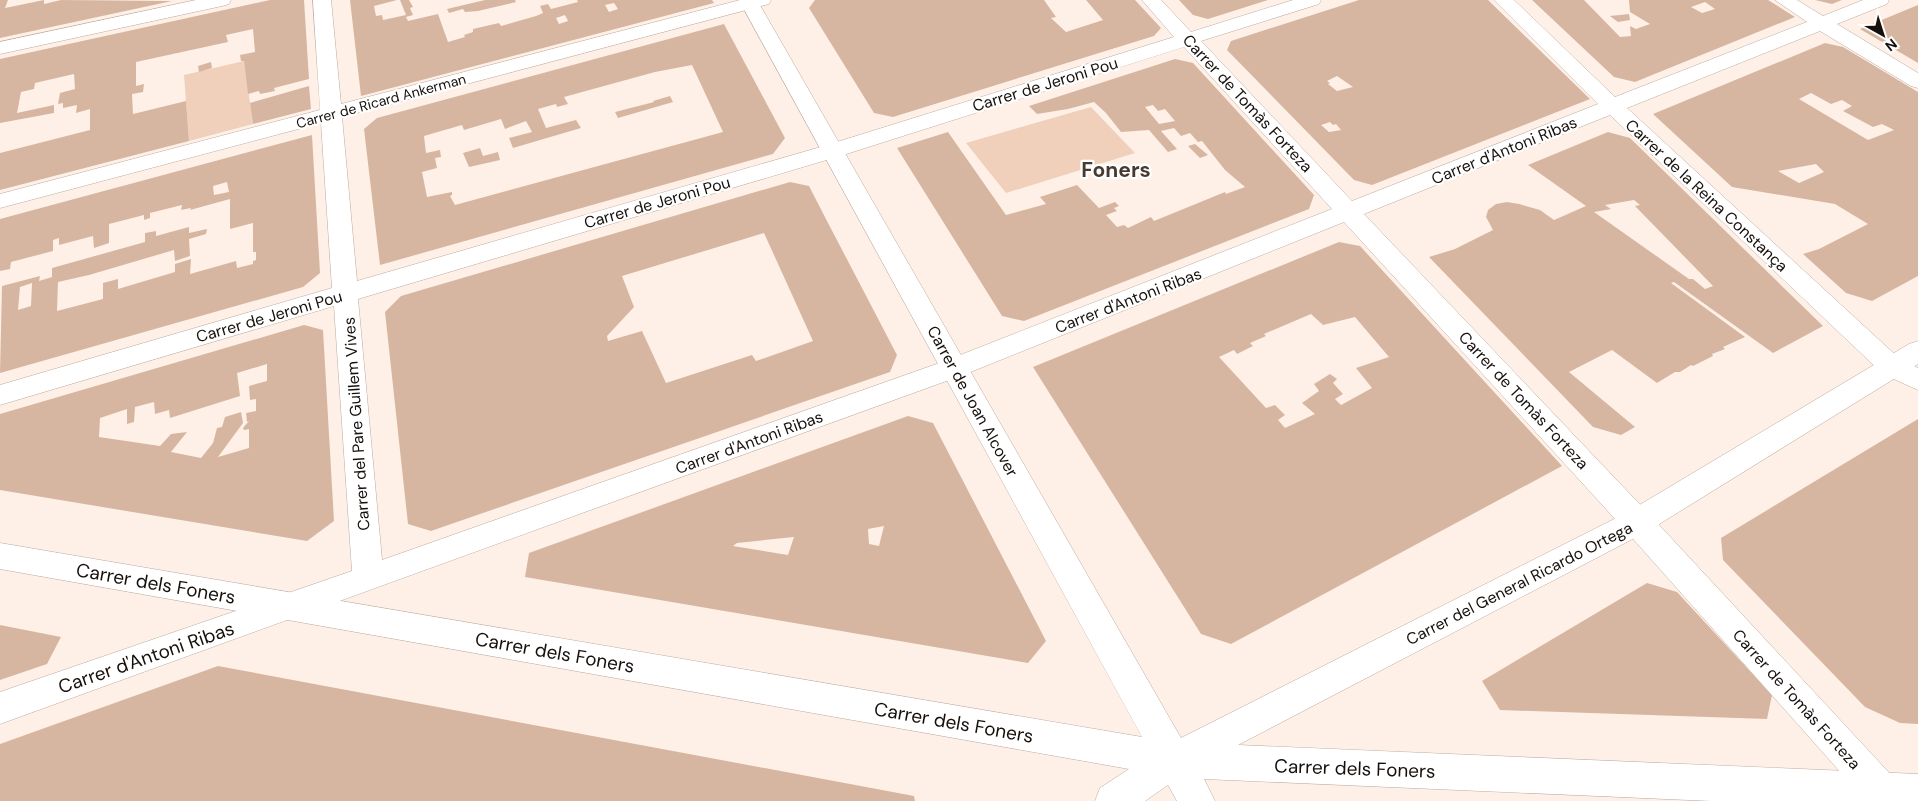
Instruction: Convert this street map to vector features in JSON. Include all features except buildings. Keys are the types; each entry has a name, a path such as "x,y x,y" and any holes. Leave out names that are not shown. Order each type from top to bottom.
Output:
{"street":[{"path":"0,48 222,0"},
{"name":"Carrer del Pare Guillem Vives","path":"322,0 368,579"},
{"name":"Carrer de Tomàs Forteza","path":"1151,0 1351,212 1888,796"},
{"name":"Carrer de Jeroni Pou","path":"0,395 832,150 1312,0"},
{"name":"Carrer de la Reina Constança","path":"1503,0 1612,106 1905,374"},
{"path":"1784,0 1918,82"},
{"name":"Carrer d'Antoni Ribas","path":"368,579 954,368 1351,212 1880,0"},
{"name":"Carrer de Ricard Ankerman","path":"0,201 753,1"},
{"name":"Carrer de Joan Alcover","path":"753,1 832,150 1197,801"},
{"name":"Carrer del General Ricardo Ortega","path":"1113,801 1174,760 1637,522 1905,374 1918,351"},
{"name":"Carrer dels Foners","path":"0,556 1174,760 1888,796 1918,792"},
{"path":"292,606 368,579"},
{"name":"Carrer d'Antoni Ribas","path":"0,708 292,606"}],"shaded area":[{"path":"244,61 253,124 189,141 184,75"},
{"path":"1091,107 1135,153 1006,193 966,143"}],"district":[{"name":"Foners","path":"1116,170"}]}
